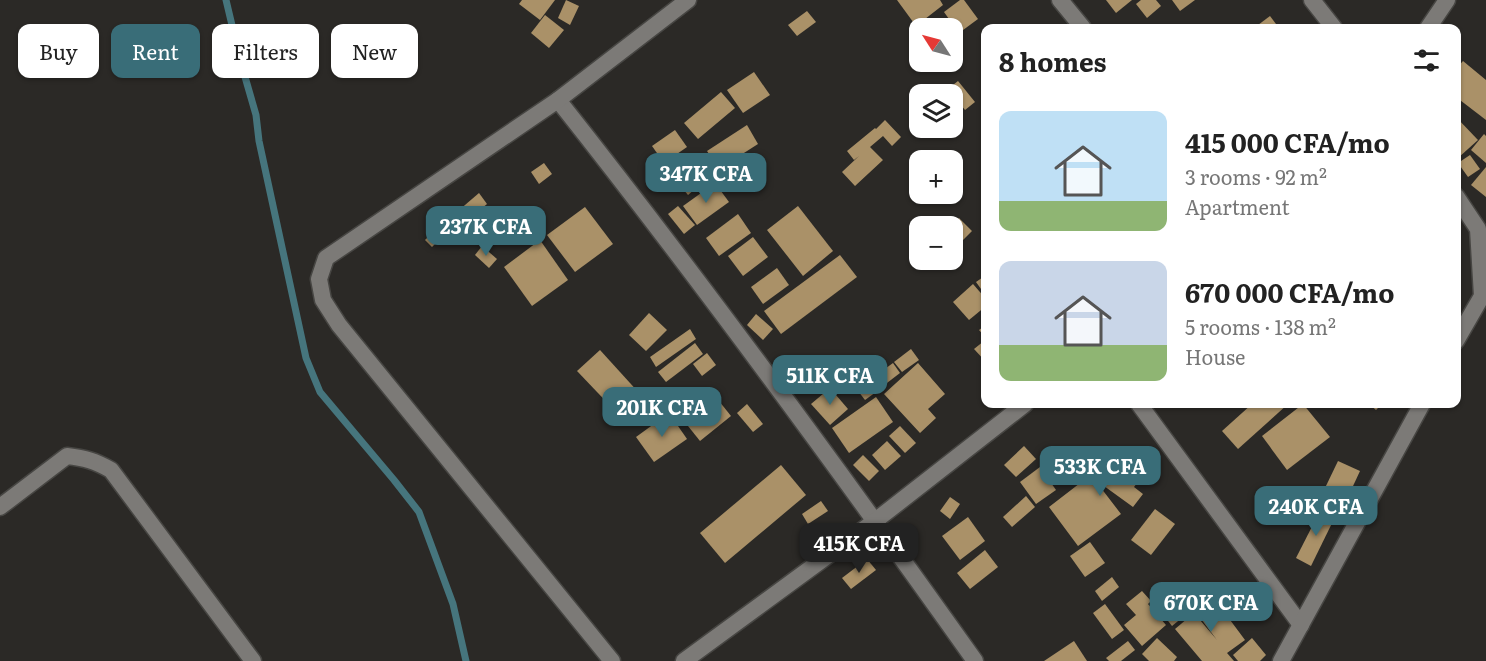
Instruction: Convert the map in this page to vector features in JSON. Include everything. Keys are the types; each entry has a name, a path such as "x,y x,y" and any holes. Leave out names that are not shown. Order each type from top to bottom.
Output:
{"street":[{"path":"612,661 339,325 323,300 319,279 326,258 558,100 688,0"},
{"path":"1060,0 1080,24"},
{"path":"1312,0 1332,24"},
{"path":"1431,24 1448,0"},
{"path":"558,100 630,191 875,521 975,661"},
{"path":"1461,204 1478,229 1482,296 1461,332"},
{"path":"684,661 875,521 1020,408"},
{"path":"1142,408 1301,625"},
{"path":"1281,661 1420,408"},
{"path":"0,507 67,456 85,458 111,470 253,661"}],"building":[{"path":"522,0 555,0 540,20 519,4"},
{"path":"566,0 579,6 570,25 558,18"},
{"path":"897,0 940,0 943,5 926,18 910,18"},
{"path":"960,0 964,0 978,19 963,30 963,18 948,18 944,12"},
{"path":"1106,0 1132,0 1116,13"},
{"path":"1141,0 1156,0 1161,6 1147,18 1136,4"},
{"path":"1172,0 1195,0 1180,11"},
{"path":"807,11 816,22 797,36 788,25"},
{"path":"545,15 564,30 549,48 531,33"},
{"path":"1270,16 1276,24 1259,24"},
{"path":"1463,61 1486,80 1486,120 1461,101 1461,63"},
{"path":"754,72 770,95 743,113 727,90"},
{"path":"963,87 975,102 965,110 963,108"},
{"path":"721,92 735,108 698,139 684,123"},
{"path":"885,120 901,137 892,146 883,136 870,147 883,160 855,186 842,172 859,156 854,160 847,151"},
{"path":"1461,122 1478,140 1461,155"},
{"path":"747,125 758,144 719,169 707,151"},
{"path":"675,130 687,147 664,163 652,146"},
{"path":"1484,134 1486,136 1486,163 1471,150"},
{"path":"1470,155 1480,169 1468,177 1461,167 1461,161"},
{"path":"695,160 710,176 688,195 674,178"},
{"path":"544,163 552,174 539,184 531,172"},
{"path":"1486,167 1486,197 1471,185"},
{"path":"715,183 729,202 697,225 683,206"},
{"path":"479,193 487,204 467,221 458,211"},
{"path":"678,206 695,225 684,234 668,214"},
{"path":"798,206 833,251 803,276 767,230"},
{"path":"585,207 613,244 575,272 547,235"},
{"path":"738,214 751,233 719,256 706,238"},
{"path":"963,222 972,231 963,240"},
{"path":"439,226 446,233 432,247 425,240"},
{"path":"753,237 768,257 743,276 728,256"},
{"path":"540,240 568,280 532,306 504,267"},
{"path":"482,246 497,259 489,268 475,255"},
{"path":"840,255 857,277 781,334 764,311"},
{"path":"777,268 789,285 763,304 751,287"},
{"path":"981,278 981,289 976,282"},
{"path":"973,284 981,293 981,310 969,320 953,302"},
{"path":"649,313 667,330 646,351 629,335"},
{"path":"756,314 773,329 763,340 747,325"},
{"path":"690,329 696,339 656,367 650,357"},
{"path":"695,343 703,354 666,382 658,372"},
{"path":"981,343 981,357 974,349"},
{"path":"911,349 919,360 902,372 894,362"},
{"path":"600,350 640,394 618,414 577,371"},
{"path":"707,353 716,365 702,376 693,364"},
{"path":"893,363 900,373 883,386 875,376"},
{"path":"918,363 945,394 928,409 936,418 920,433 884,394"},
{"path":"866,378 876,392 865,400 855,387"},
{"path":"830,388 848,409 830,425 811,404"},
{"path":"715,396 731,416 700,441 684,421"},
{"path":"876,397 893,422 849,453 832,428"},
{"path":"747,404 763,424 753,432 737,413"},
{"path":"1248,408 1284,408 1238,449 1222,431"},
{"path":"1298,408 1306,408 1330,437 1287,470 1262,436"},
{"path":"669,413 687,439 654,462 636,437"},
{"path":"900,426 916,443 905,453 889,436"},
{"path":"887,441 901,456 885,470 872,455"},
{"path":"1024,446 1036,459 1016,477 1004,465"},
{"path":"1122,447 1149,467 1134,487 1143,494 1133,507 1104,486 1101,488 1121,514 1078,546 1049,507 1097,470 1101,475"},
{"path":"863,455 879,471 869,481 853,465"},
{"path":"1338,461 1360,471 1347,499 1325,488"},
{"path":"781,465 806,495 725,563 700,533"},
{"path":"1040,467 1056,490 1036,504 1020,482"},
{"path":"1026,496 1035,507 1012,527 1003,517"},
{"path":"950,497 960,504 950,519 940,511"},
{"path":"821,501 828,511 808,524 802,514"},
{"path":"1322,507 1336,515 1311,566 1296,558"},
{"path":"1155,509 1175,524 1151,555 1131,540"},
{"path":"968,517 985,541 960,560 942,536"},
{"path":"1090,542 1105,563 1085,577 1070,556"},
{"path":"985,550 998,567 970,589 957,573"},
{"path":"867,559 876,570 851,589 842,578"},
{"path":"1112,577 1119,587 1102,601 1095,591"},
{"path":"1142,591 1151,601 1148,604 1166,625 1142,646 1124,625 1136,615 1126,604"},
{"path":"1213,597 1245,640 1227,653 1234,661 1202,661 1175,629 1194,613 1217,640 1195,611"},
{"path":"1181,603 1189,612 1172,626 1165,617"},
{"path":"1105,604 1124,630 1112,639 1093,613"},
{"path":"1157,638 1177,657 1174,661 1149,661 1142,654"},
{"path":"1252,638 1266,655 1260,661 1238,661 1233,655"},
{"path":"1074,641 1087,661 1044,661"},
{"path":"1128,641 1135,650 1121,661 1109,661 1106,658"}],"waterway":[{"path":"226,0 256,115 259,141 306,358 320,392 419,512 453,604 466,661"}]}
